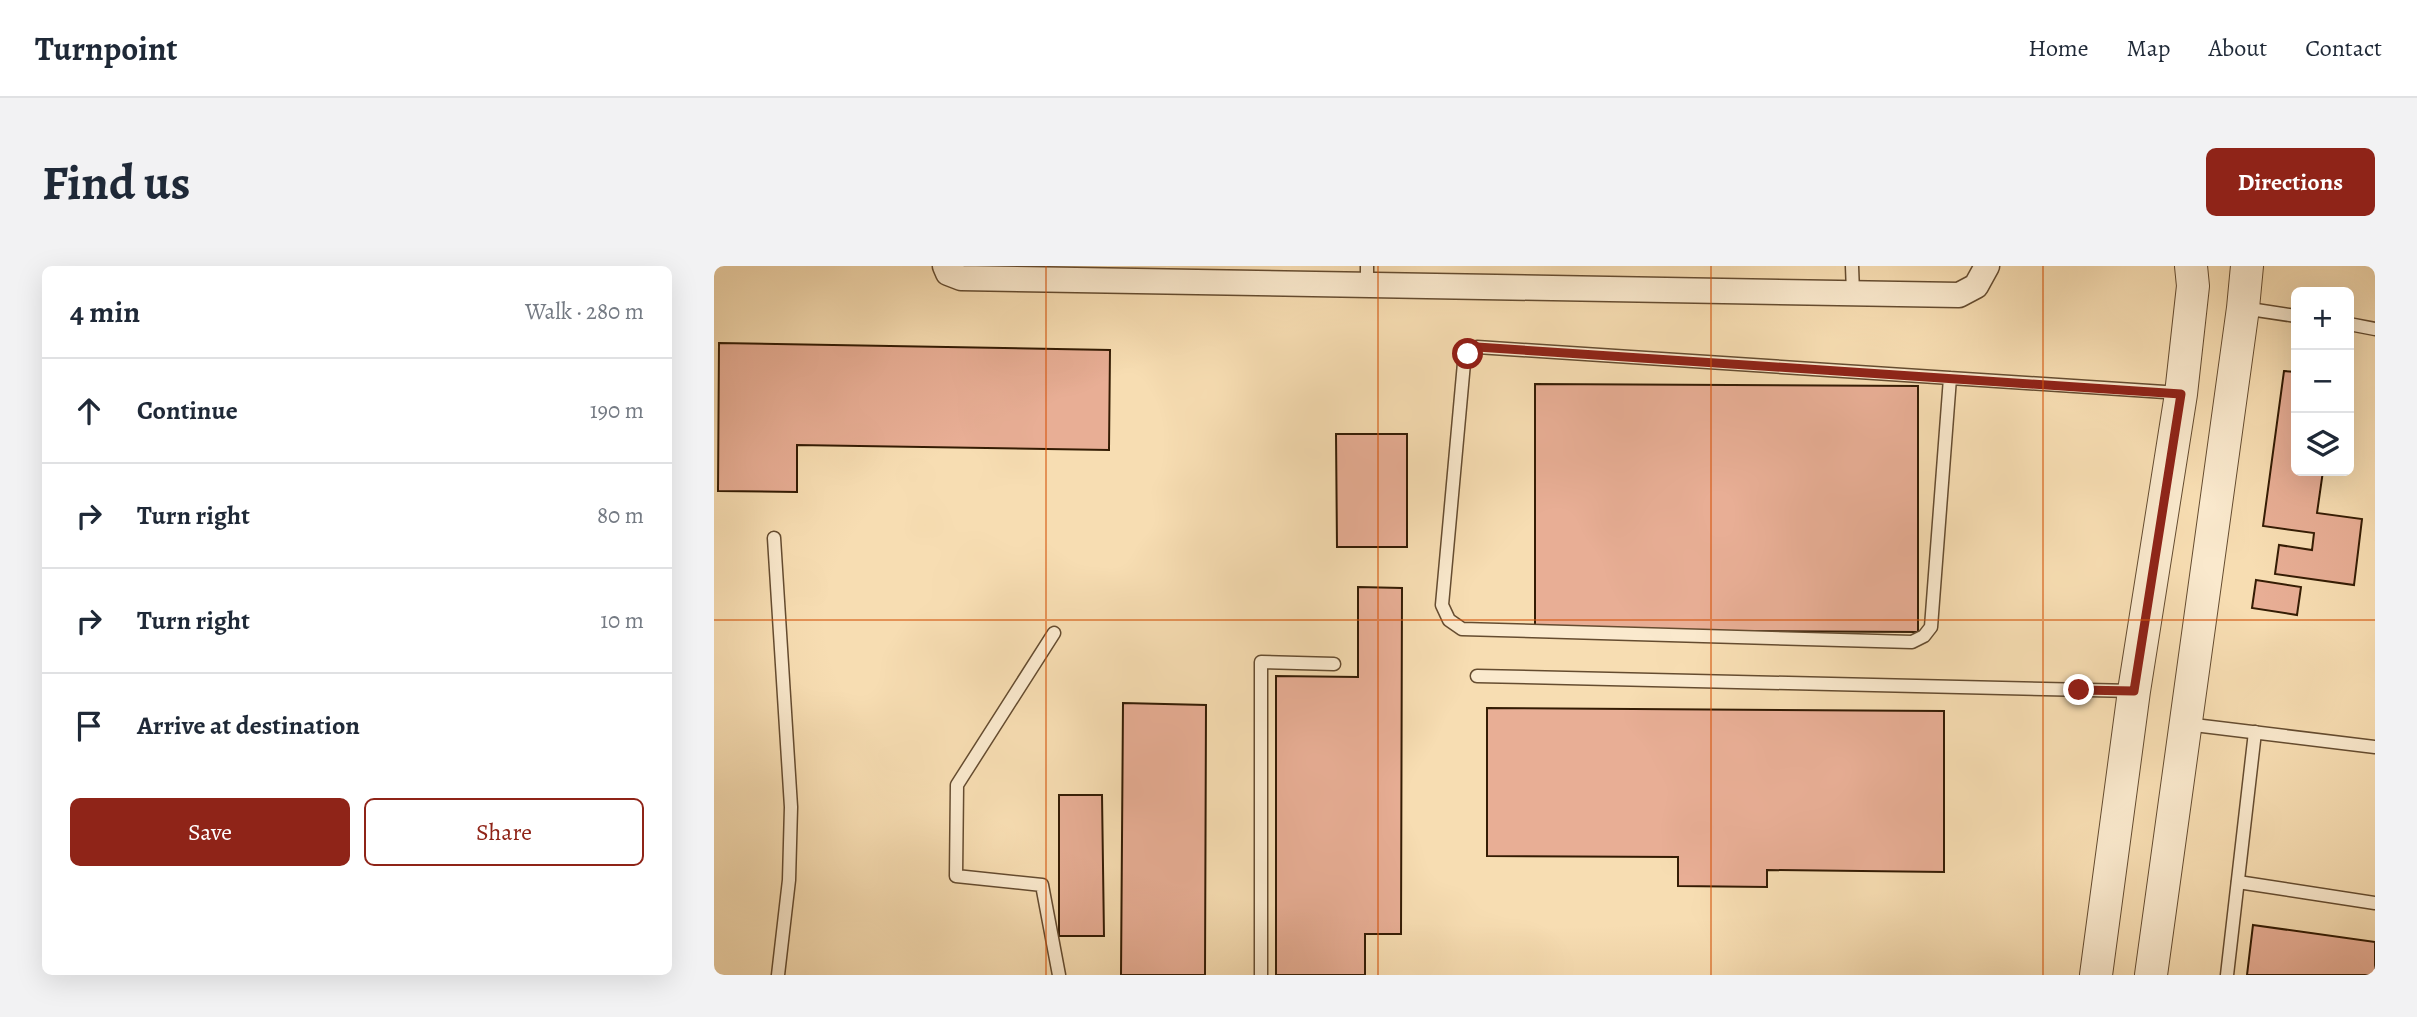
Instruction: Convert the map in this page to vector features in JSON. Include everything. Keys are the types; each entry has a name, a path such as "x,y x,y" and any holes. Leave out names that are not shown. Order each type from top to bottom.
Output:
{"street":[{"path":"945,266 948,273 961,278 1367,275 1959,295 1976,286 1987,266"},
{"path":"2151,975 2247,266"},
{"path":"2096,975 2134,691 2181,394 2195,273"}],"lane":[{"path":"1852,266 1853,293"},
{"path":"2243,308 2291,315"},
{"path":"2354,325 2375,329"},
{"path":"1950,378 1931,627 1924,636 1912,642 1462,629 1449,620 1442,606 1464,363 1468,354 1477,347 1950,378 2181,394"},
{"path":"774,538 791,807 789,880 778,975"},
{"path":"1054,633 957,785 956,876 1042,886 1059,975"},
{"path":"1261,975 1261,662 1334,664"},
{"path":"1477,676 2134,691"},
{"path":"2186,724 2375,747"},
{"path":"2227,975 2255,732"},
{"path":"2238,882 2375,903"}],"building":[{"path":"719,343 1110,350 1109,450 797,445 797,492 718,491"},
{"path":"2284,371 2291,372 2291,476 2322,476 2317,513 2362,519 2354,585 2275,574 2279,545 2312,550 2314,533 2263,526"},
{"path":"1535,384 1918,386 1918,632 1535,630"},
{"path":"1336,434 1407,434 1407,547 1337,547"},
{"path":"2256,580 2301,587 2297,615 2252,608"},
{"path":"1358,587 1402,588 1401,934 1365,934 1365,975 1276,975 1276,676 1358,677"},
{"path":"1123,703 1206,705 1205,975 1121,975"},
{"path":"1487,708 1944,711 1944,872 1767,870 1767,887 1678,886 1678,857 1487,856"},
{"path":"1059,795 1102,795 1104,936 1059,936"},
{"path":"2253,925 2375,942 2375,975 2247,975"}],"route":[{"path":"1468,354 1477,347 2181,394 2134,691 2079,690"}]}
